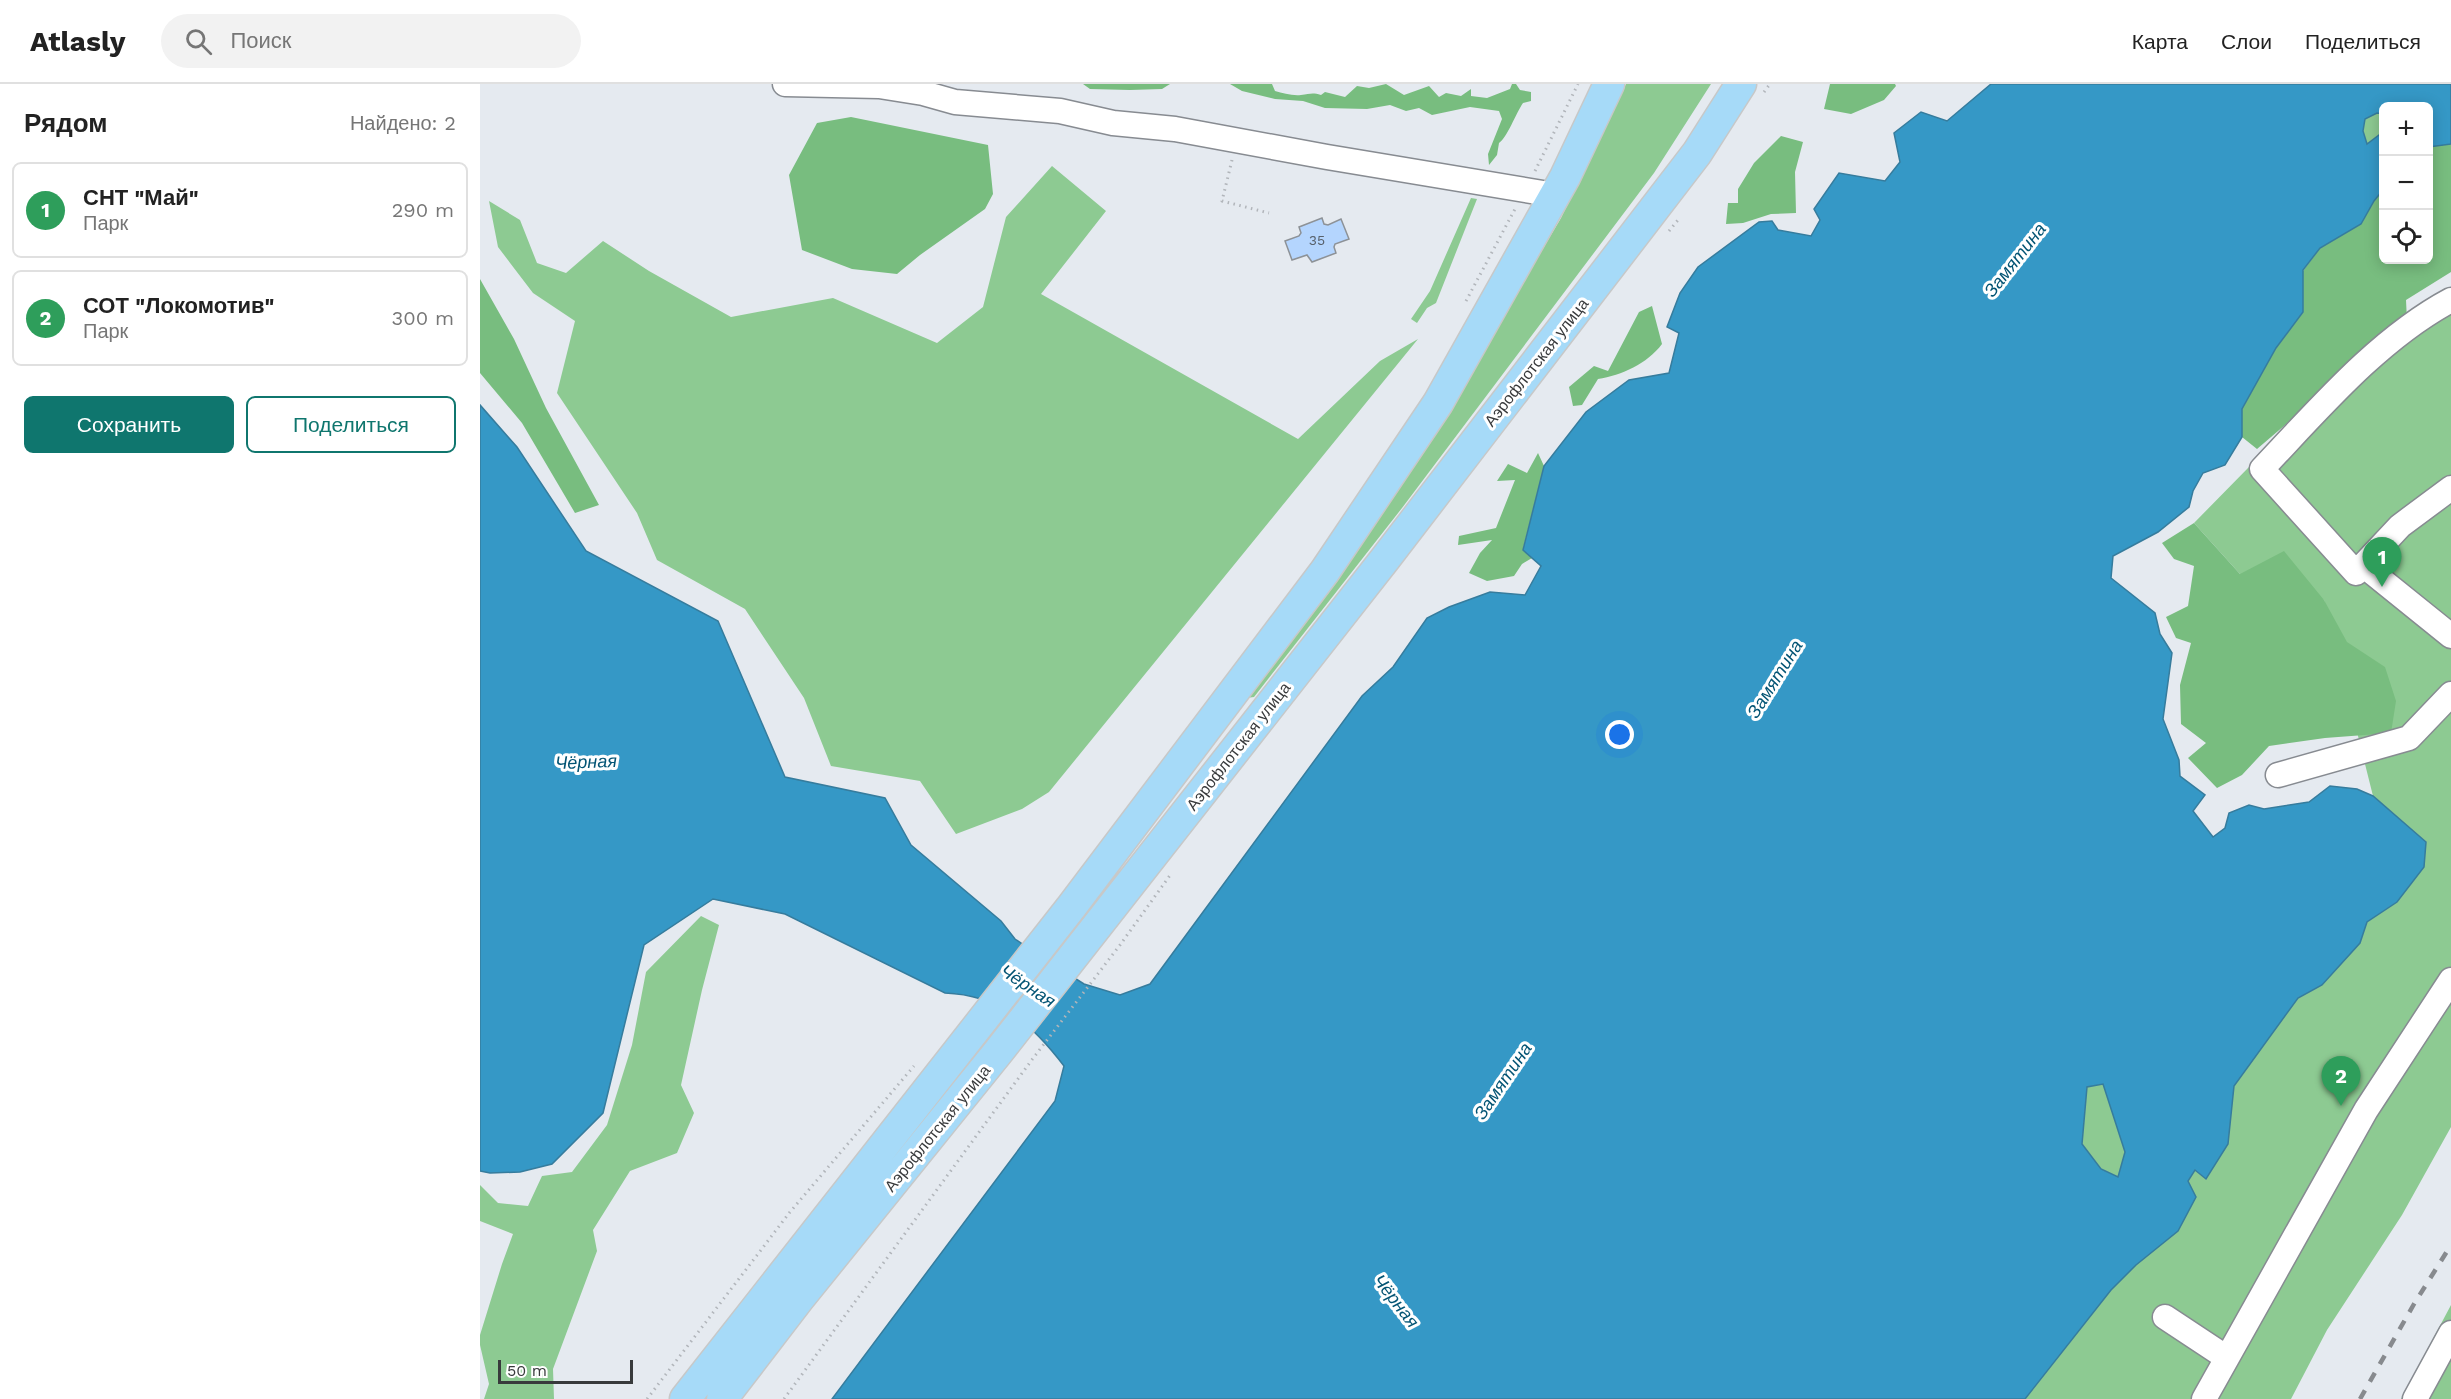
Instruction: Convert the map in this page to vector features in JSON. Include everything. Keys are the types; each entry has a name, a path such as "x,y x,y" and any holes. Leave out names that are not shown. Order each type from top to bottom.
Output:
{"main road":[{"name":"Аэрофлотская улица","path":"685,1399 1072,906 1338,551 1438,403 1555,195 1609,84"},
{"name":"Аэрофлотская улица","path":"722,1399 798,1300 999,1051 1385,559 1697,153 1741,84"}],"street":[{"path":"785,84 879,86 922,93 955,102 1060,111 1113,123 1175,129 1555,195"},
{"path":"2451,300 2432,310 2359,368 2262,469 2356,573 2400,526 2451,488"},
{"path":"2363,565 2451,636"},
{"path":"2278,775 2409,738 2451,694"},
{"path":"2204,1399 2366,1110 2451,980"},
{"path":"2165,1317 2227,1358"},
{"path":"2415,1399 2451,1333"}],"path":[{"path":"1462,308 1578,84"},
{"path":"1236,140 1222,201 1269,213"},
{"path":"784,1399 1031,1061 1120,945"},
{"path":"646,1399 790,1212 894,1088"}],"green space":[{"path":"1083,84 1170,84 1162,89 1130,90 1090,89"},
{"path":"1230,84 1272,84 1275,91 1288,94 1321,95 1325,92 1345,97 1357,86 1369,88 1386,84 1404,95 1429,86 1439,97 1446,93 1461,96 1471,89 1471,96 1487,98 1510,89 1512,84 1516,84 1520,90 1531,92 1531,101 1523,103 1499,143 1497,155 1489,165 1488,154 1502,119 1499,111 1470,107 1432,115 1419,108 1406,111 1390,105 1367,109 1325,108 1303,101 1275,99 1242,91"},
{"path":"1626,84 1711,84 1654,173 1402,508 1254,697 1246,698 1467,377 1561,218"},
{"path":"1830,84 1895,84 1896,86 1884,100 1851,114 1824,109"},
{"path":"2379,113 2379,135 2367,144 2363,131 2365,119"},
{"path":"851,117 988,145 993,194 985,209 897,274 852,269 802,250 789,175 817,123"},
{"path":"1781,136 1803,142 1795,172 1796,213 1771,214 1743,223 1726,224 1728,203 1738,203 1738,189 1754,163"},
{"path":"2451,144 2451,272 2406,300 2407,321 2257,449 2242,437 2242,409 2276,348 2303,312 2303,271 2320,248 2361,224 2379,195 2379,264 2433,264 2433,146"},
{"path":"1052,166 1106,211 1041,294 1298,439 1380,361 1418,339 1049,792 1022,809 956,834 920,781 831,766 804,698 745,609 657,560 637,513 557,393 575,321 533,293 498,247 489,201 520,220 537,263 566,273 603,241 649,271 731,317 833,298 937,343 983,307 1006,217"},
{"path":"1471,198 1477,199 1436,303 1427,308 1417,323 1411,319 1430,291"},
{"path":"480,279 514,339 546,408 599,505 575,513 522,423 480,373"},
{"path":"2451,291 2451,1127 2402,1215 2327,1330 2291,1399 2025,1399 2111,1290 2196,1197 2188,1181 2195,1170 2206,1179 2228,1144 2233,1086 2298,998 2322,985 2360,943 2367,922 2397,902 2426,842 2373,796 2324,600 2240,574 2194,523 2362,352"},
{"path":"1652,306 1662,344 1633,368 1598,379 1582,405 1573,406 1569,387 1594,366 1608,371 1639,312"},
{"path":"1538,453 1544,466 1523,549 1532,558 1522,564 1514,576 1487,581 1469,573 1480,553 1492,540 1458,545 1459,536 1496,528 1515,480 1497,481 1508,464 1527,473"},
{"path":"2194,523 2240,574 2284,551 2324,600 2347,642 2385,667 2396,701 2391,733 2325,738 2269,746 2242,775 2217,788 2188,758 2206,743 2181,724 2180,685 2191,643 2176,638 2166,617 2188,606 2194,566 2174,559 2162,543"},
{"path":"701,916 719,925 681,1085 694,1113 677,1153 630,1171 593,1230 597,1251 553,1369 554,1399 484,1399 489,1384 480,1345 480,1335 513,1234 480,1221 480,1185 498,1203 528,1206 542,1176 572,1172 607,1125 632,1045 646,972"},
{"path":"2103,1084 2125,1152 2118,1177 2101,1169 2082,1144 2087,1087"},
{"path":"2451,1305 2451,1399 2401,1399"}],"water":[{"path":"1991,84 2451,84 2451,144 2433,146 2433,102 2379,102 2379,113 2365,119 2363,131 2367,144 2379,135 2379,195 2361,224 2320,248 2303,270 2303,312 2276,348 2242,409 2242,437 2225,465 2203,473 2193,491 2189,507 2158,532 2113,556 2111,578 2155,613 2160,634 2172,653 2163,719 2179,760 2180,776 2205,795 2193,811 2213,837 2225,828 2229,813 2249,805 2264,809 2309,802 2330,786 2357,789 2373,796 2426,842 2424,867 2397,902 2367,922 2360,943 2322,985 2298,998 2234,1086 2228,1144 2206,1179 2195,1170 2188,1181 2196,1197 2178,1231 2136,1265 2111,1290 2025,1399 832,1399 1055,1101 1064,1066 1027,1025 998,1006 982,999 945,993 785,914 713,899 644,945 603,1113 552,1164 520,1172 480,1171 480,405 517,447 586,551 718,621 785,777 885,798 911,845 1001,921 1015,939 1084,984 1120,995 1150,984 1362,696 1393,667 1427,618 1490,592 1525,595 1541,566 1523,550 1544,466 1586,412 1629,380 1669,373 1679,333 1667,327 1680,293 1698,267 1759,222 1772,221 1778,230 1811,236 1820,220 1814,209 1839,173 1885,181 1900,162 1894,133 1921,112 1947,121","holes":["2103,1084 2125,1152 2118,1177 2101,1169 2082,1144 2087,1087"]}],"building":[{"path":"1322,218 1324,224 1328,225 1341,219 1349,239 1335,244 1336,253 1312,262 1307,255 1292,260 1285,241 1299,236 1301,233 1299,227"}],"railway":[{"path":"2360,1399 2414,1304 2451,1245"}],"place":[{"name":"СНТ \"Май\"","path":"2382,587"},
{"name":"СОТ \"Локомотив\"","path":"2341,1106"}],"water label":[{"name":"Замятина","path":"2015,260"},
{"name":"Замятина","path":"1775,679"},
{"name":"Чёрная","path":"586,762"},
{"name":"Чёрная","path":"1028,986"},
{"name":"Замятина","path":"1503,1081"},
{"name":"Чёрная","path":"1396,1301"}]}
